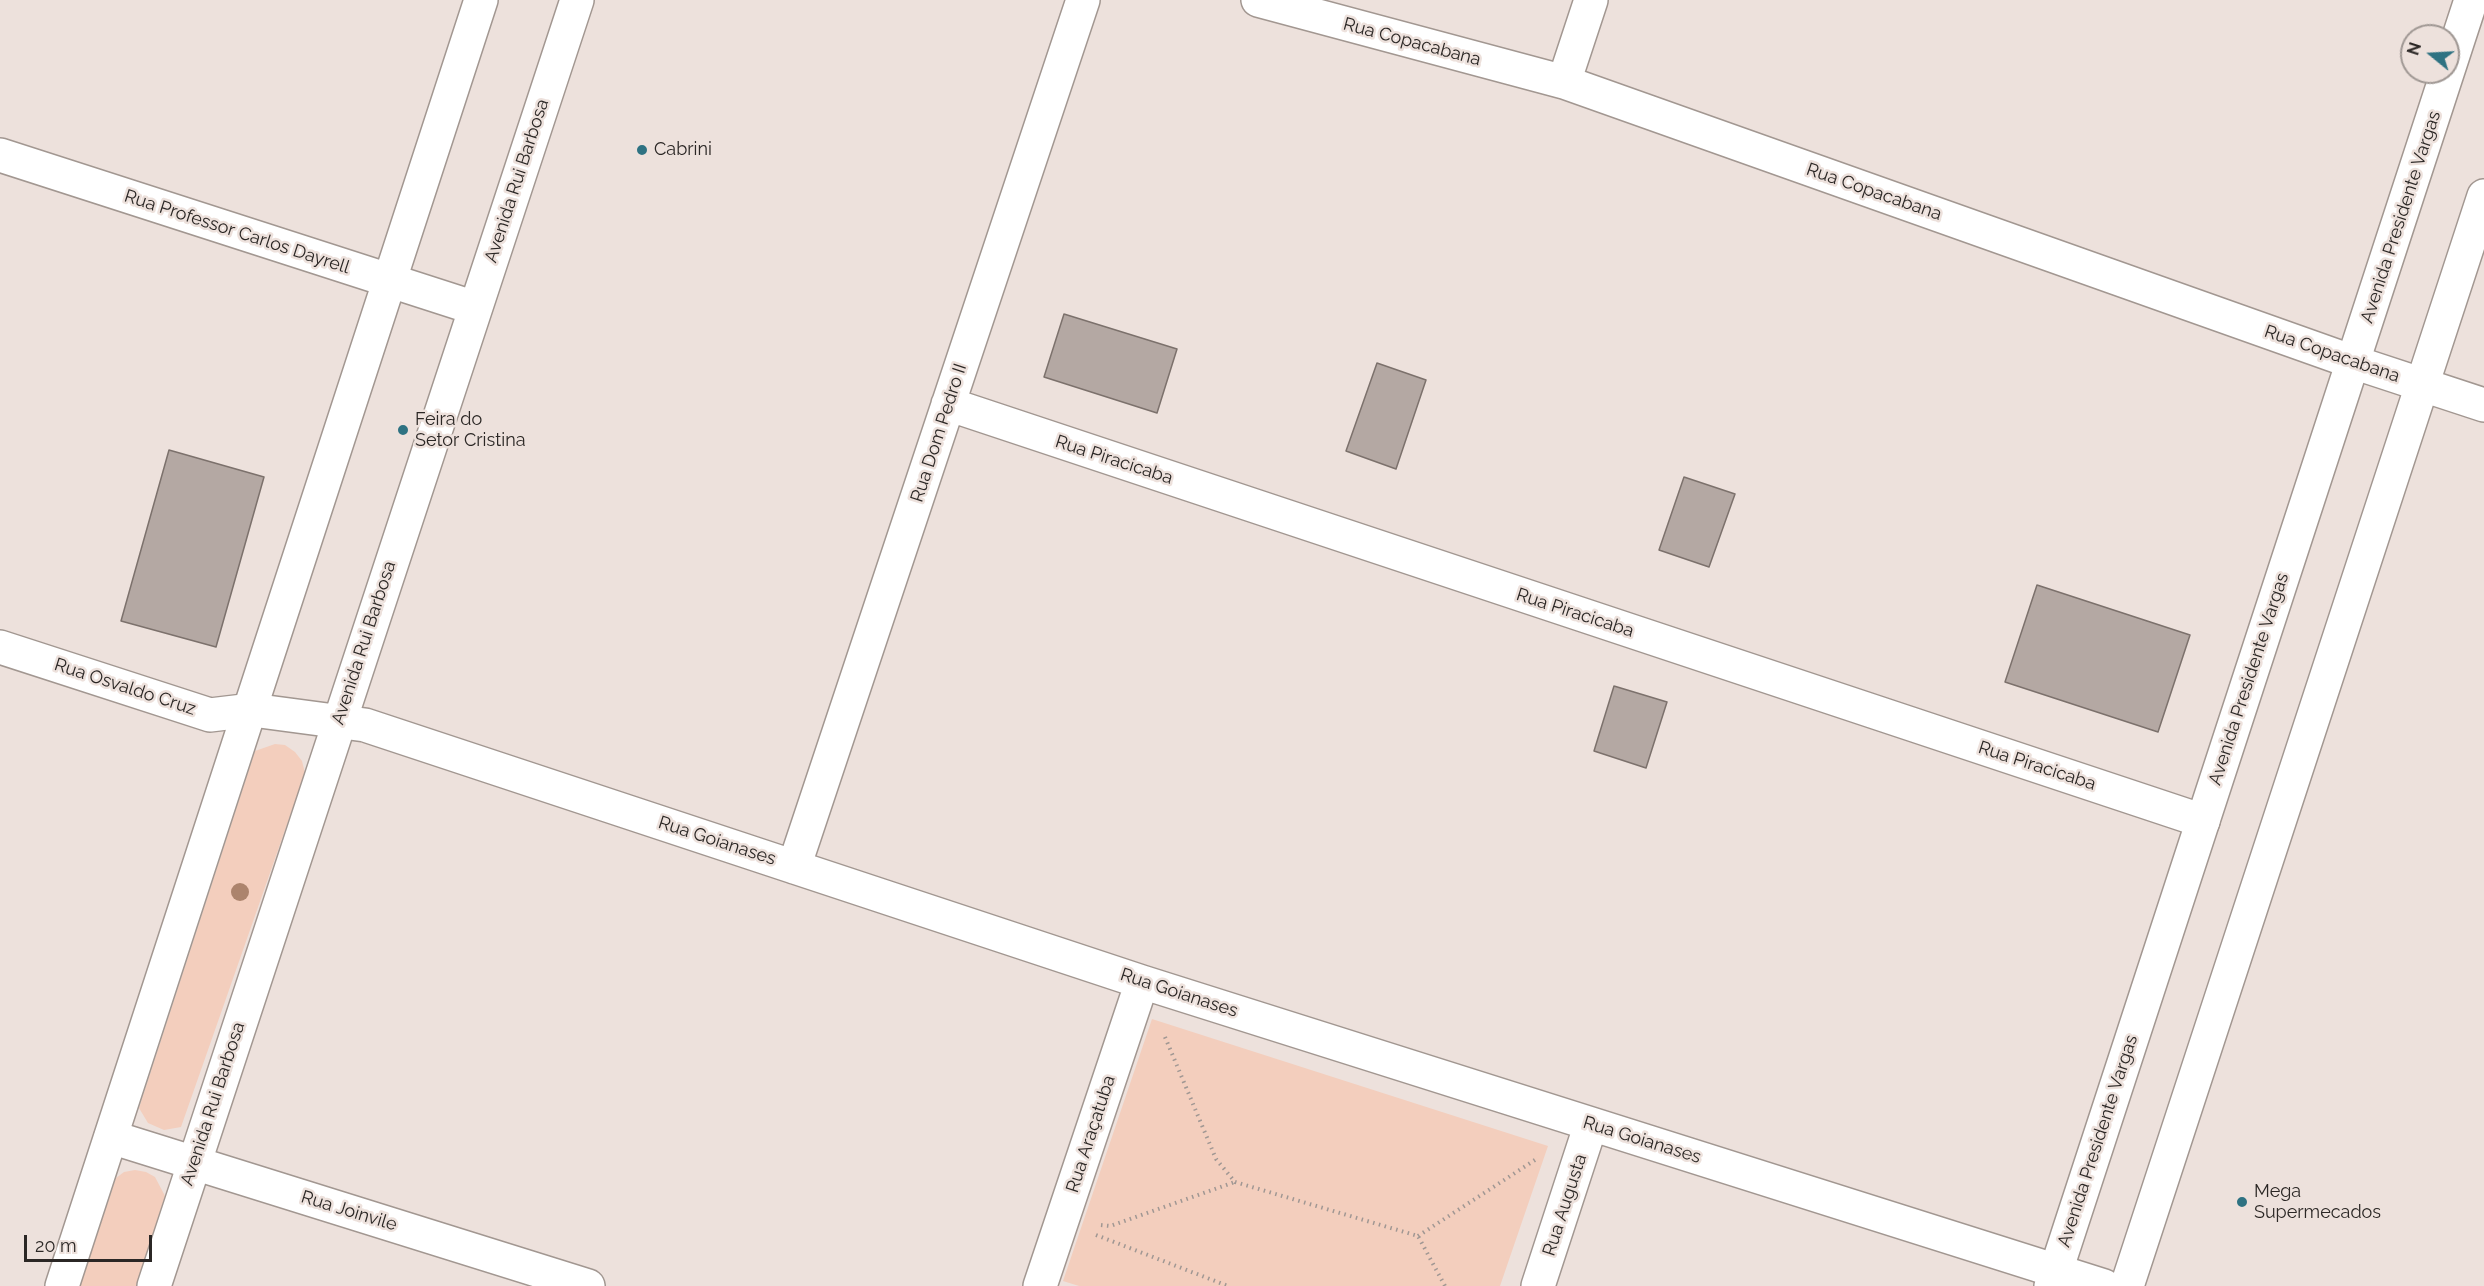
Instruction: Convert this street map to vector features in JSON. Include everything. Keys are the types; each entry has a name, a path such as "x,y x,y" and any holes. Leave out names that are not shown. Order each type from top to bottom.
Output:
{"street":[{"path":"62,1286 482,0"},
{"name":"Avenida Rui Barbosa","path":"154,1286 577,0"},
{"name":"Rua Dom Pedro II","path":"794,867 1083,0"},
{"name":"Rua Copacabana","path":"1257,0 1564,82 2353,362 2484,405"},
{"path":"1564,82 1591,0"},
{"name":"Avenida Presidente Vargas","path":"2054,1278 2472,0"},
{"name":"Rua Professor Carlos Dayrell","path":"0,155 475,308"},
{"path":"2127,1286 2484,196"},
{"name":"Rua Piracicaba","path":"948,404 2203,821"},
{"name":"Rua Osvaldo Cruz","path":"0,647 210,715 252,710"},
{"name":"Rua Goianases","path":"252,710 365,725 1142,982 1591,1124 2054,1278 2104,1286"},
{"name":"Rua Araçatuba","path":"1040,1286 1142,982"},
{"name":"Rua Augusta","path":"1538,1286 1591,1124"},
{"name":"Rua Joinvile","path":"111,1137 588,1286"}],"path":[{"path":"1142,982 1216,1159 1235,1182 1418,1236 1445,1286"},
{"path":"1418,1236 1591,1124"},
{"path":"1062,1222 1110,1226 1235,1182"},
{"path":"1062,1222 1228,1286"}],"shaded area":[{"path":"275,744 285,745 295,752 302,761 305,773 181,1127 164,1130 148,1123 139,1108 255,751"},
{"path":"1152,1019 1548,1146 1500,1286 1079,1286 1063,1281"},
{"path":"135,1170 155,1177 165,1196 136,1286 80,1286 116,1178 124,1172"}],"building":[{"path":"1064,314 1177,349 1157,413 1044,377"},
{"path":"1377,363 1426,380 1396,469 1346,451"},
{"path":"169,450 264,477 216,647 121,621"},
{"path":"1684,477 1735,494 1709,567 1659,550"},
{"path":"2037,585 2190,635 2158,732 2005,682"},
{"path":"1614,686 1667,702 1646,768 1594,751"}],"place":[{"name":"Cabrini","path":"642,150"},
{"name":"Feira do Setor Cristina","path":"403,430"},
{"name":"Mega Supermecados","path":"2242,1202"}]}
